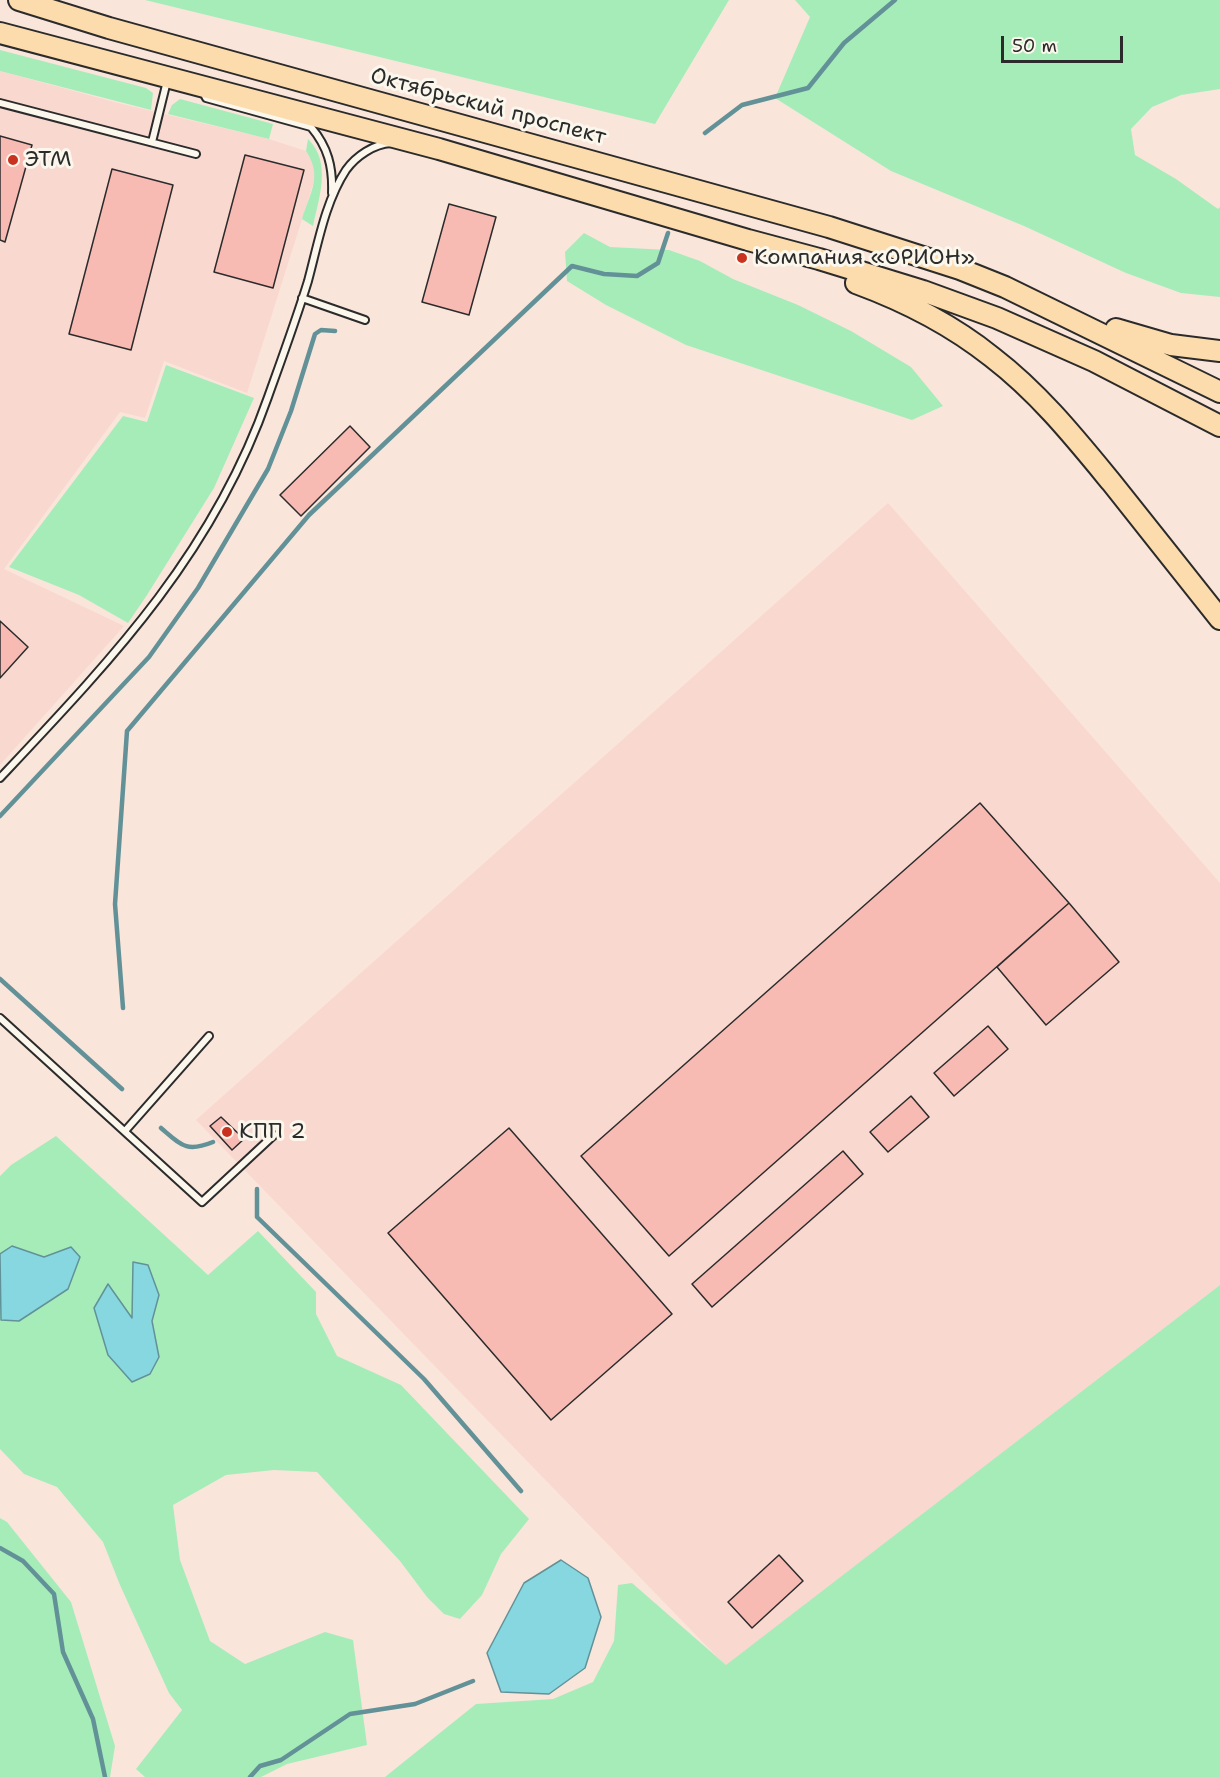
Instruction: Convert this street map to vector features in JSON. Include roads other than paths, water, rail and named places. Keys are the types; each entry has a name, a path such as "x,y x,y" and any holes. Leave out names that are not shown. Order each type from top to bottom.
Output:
{"main road":[{"name":"Октябрьский проспект","path":"19,0 109,28 783,214 943,263"},
{"path":"0,33 440,149 913,288 997,318 1094,361 1220,426"},
{"path":"748,240 902,302 948,327 991,356 1030,390 1066,428 1220,620"},
{"path":"943,263 1020,285 1092,320 1149,340 1194,349 1220,351"},
{"path":"943,263 1005,287 1220,392"}],"lane":[{"path":"72,9 109,28"},
{"path":"152,142 168,77"},
{"path":"200,86 206,98 311,127 330,158 332,196"},
{"path":"0,103 196,154"},
{"path":"0,778 119,649 154,606 200,540 243,460 268,399 302,298 332,196 348,168 358,157 378,146 398,143 440,149"},
{"path":"302,298 365,320"},
{"path":"0,1018 201,1202 274,1135"},
{"path":"125,1131 209,1036"}],"water":[{"path":"12,1246 44,1257 71,1247 80,1257 68,1289 19,1321 1,1320 0,1254"},
{"path":"133,1262 148,1265 159,1295 152,1321 159,1357 150,1374 132,1382 108,1355 94,1308 108,1284 132,1318"},
{"path":"561,1560 588,1578 601,1617 585,1668 549,1694 501,1692 487,1653 524,1583"}],"waterway":[{"path":"705,133 742,105 808,88 844,43 895,0"},
{"path":"123,1008 115,904 127,731 309,515 572,266 604,274 637,276 658,263 668,233"},
{"path":"0,816 149,657 198,588 268,469 291,411 315,334 321,330 335,331"},
{"path":"0,979 122,1089"},
{"path":"161,1128 184,1146 196,1147 213,1142"},
{"path":"257,1189 257,1217 424,1379 521,1491"},
{"path":"0,1548 23,1561 54,1594 63,1652 93,1719 105,1777"},
{"path":"250,1777 260,1766 281,1760 350,1714 415,1704 473,1681"}],"place":[{"name":"ЭТМ","path":"13,160"},
{"name":"Компания «ОРИОН»","path":"742,258"},
{"name":"КПП 2","path":"227,1132"}]}
